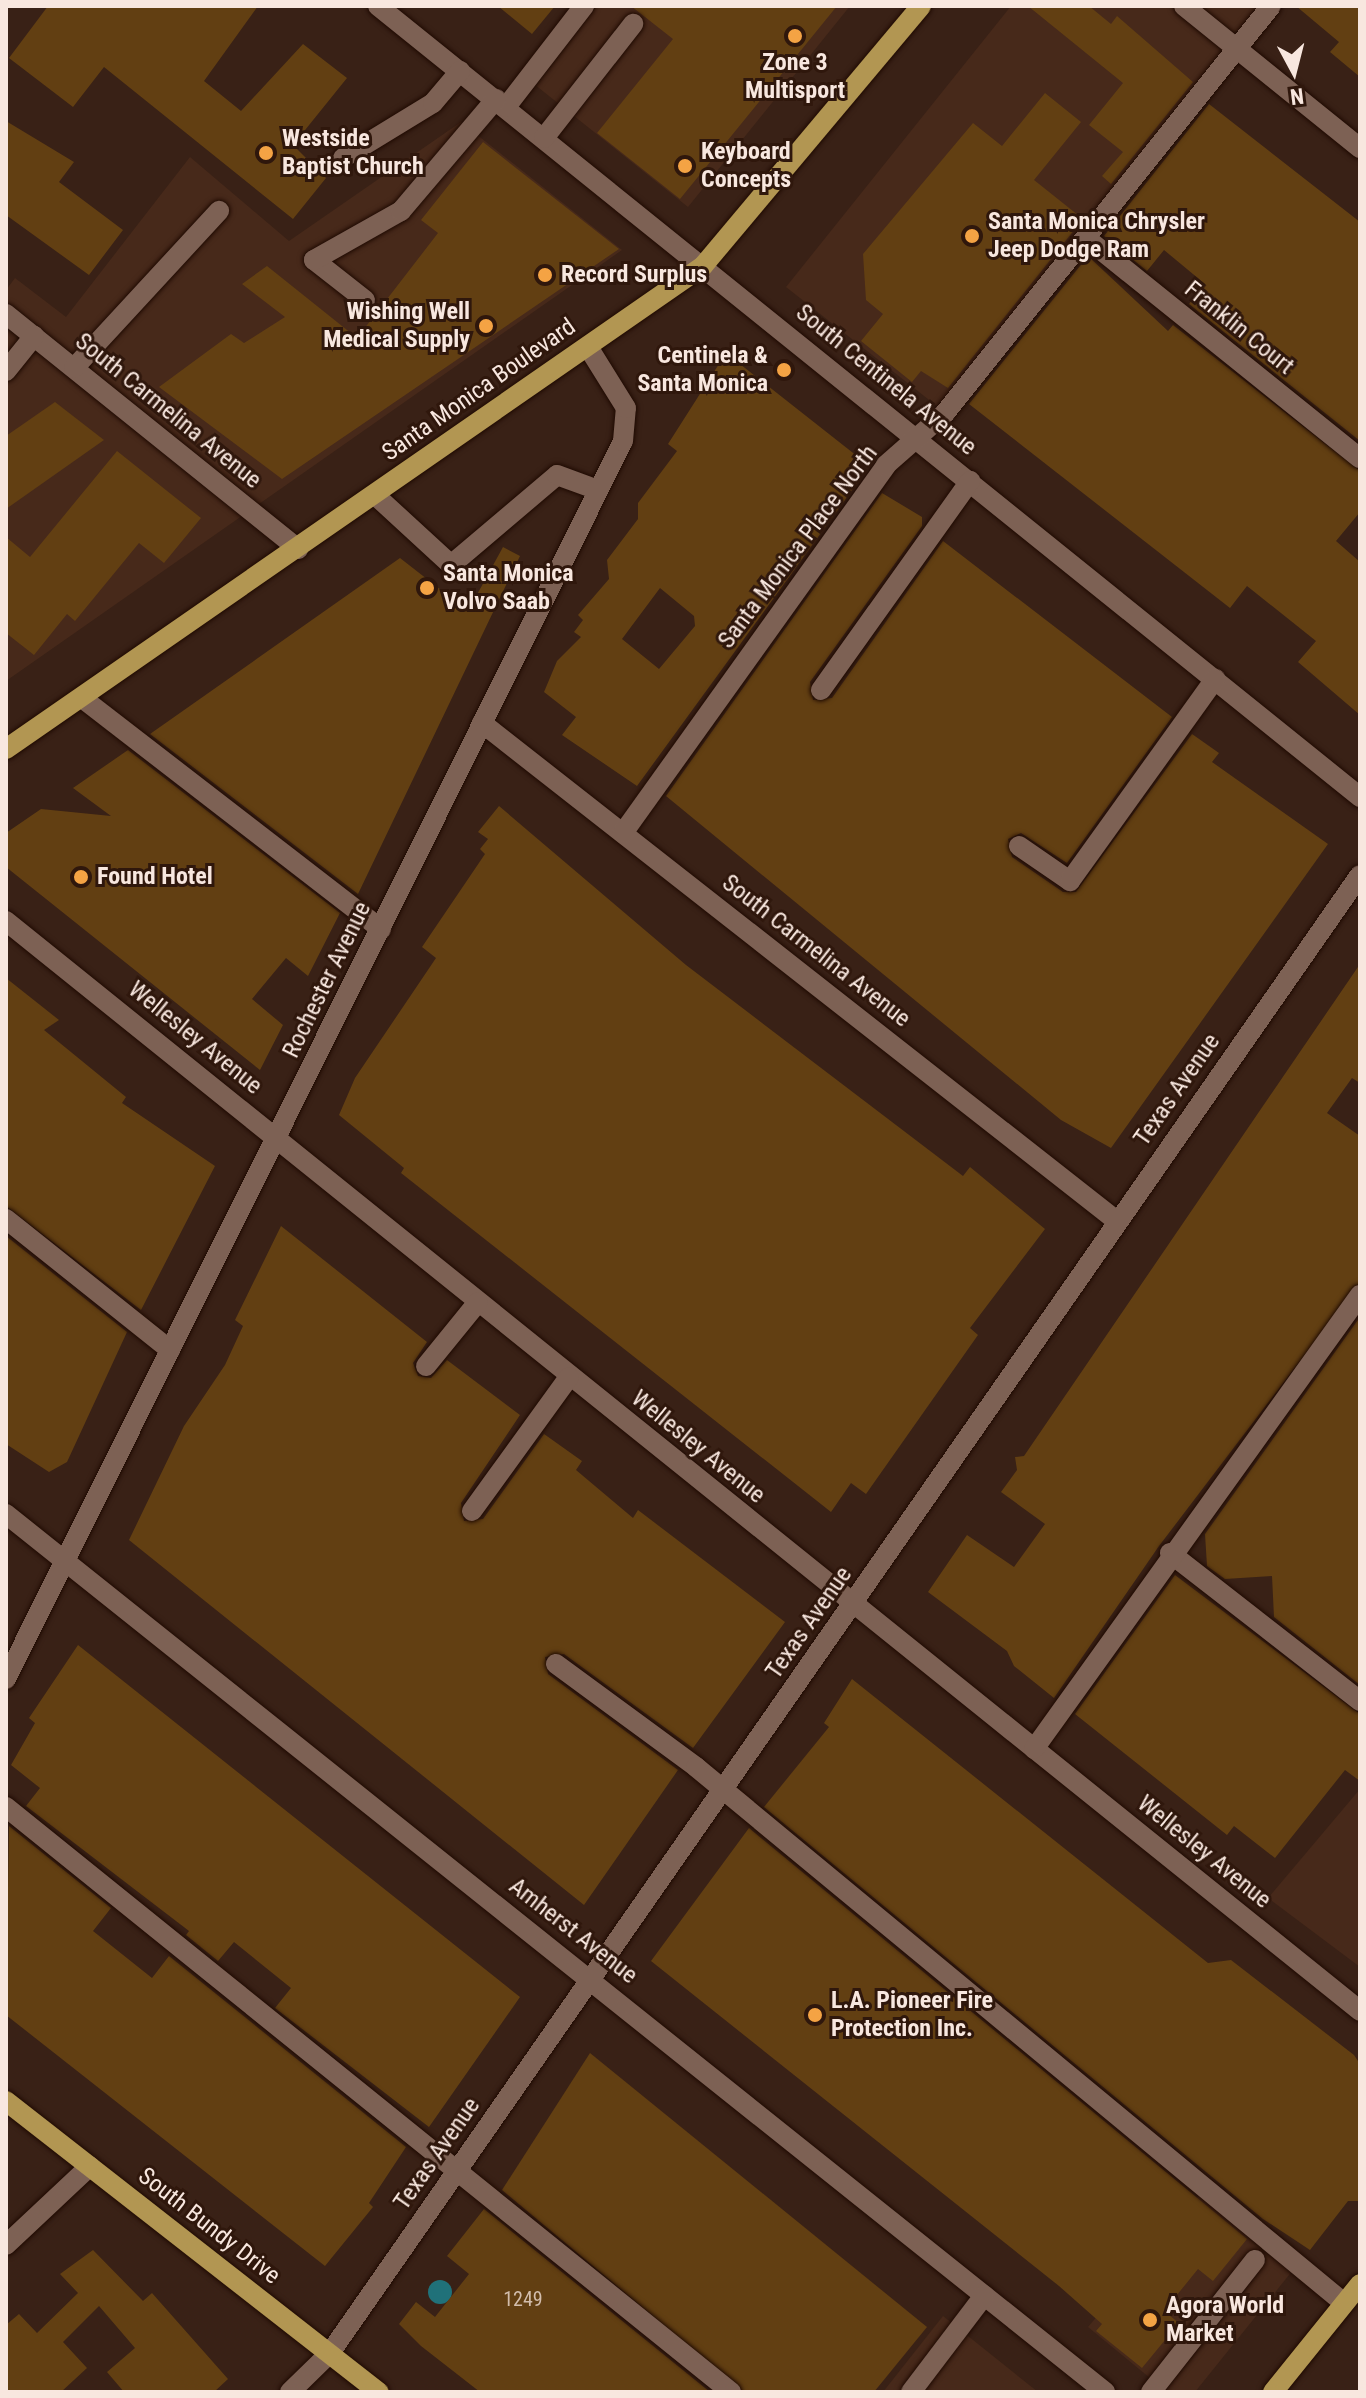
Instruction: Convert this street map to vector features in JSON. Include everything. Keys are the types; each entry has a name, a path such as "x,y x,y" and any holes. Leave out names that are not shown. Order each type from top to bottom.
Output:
{"main road":[{"name":"Santa Monica Boulevard","path":"6,749 703,266 921,6"},
{"name":"South Bundy Drive","path":"6,2101 379,2392"},
{"path":"1273,2392 1360,2284"}],"street":[{"name":"South Centinela Avenue","path":"378,6 919,438 1360,797"},
{"path":"365,300 314,260 401,211 501,103 584,6"},
{"path":"1184,6 1360,148"},
{"name":"Santa Monica Place North","path":"623,833 886,465 919,438 1086,238 1271,6"},
{"path":"544,138 633,24"},
{"path":"343,158 433,103 460,71"},
{"path":"74,368 219,211"},
{"name":"Franklin Court","path":"1086,238 1360,458"},
{"name":"South Carmelina Avenue","path":"6,314 298,549"},
{"path":"6,371 34,336"},
{"name":"Rochester Avenue","path":"6,1679 623,441 626,408 588,347"},
{"path":"375,495 451,565 557,475 598,490"},
{"path":"821,690 970,481"},
{"path":"1019,846 1070,881 1215,679"},
{"path":"82,698 381,929"},
{"name":"South Carmelina Avenue","path":"482,723 1117,1221"},
{"name":"Texas Avenue","path":"290,2392 330,2353 1360,875"},
{"name":"Wellesley Avenue","path":"7,924 278,1138 569,1377 1360,2011"},
{"path":"6,1219 170,1350"},
{"path":"1034,1749 1170,1553 1360,1295"},
{"path":"426,1366 478,1302"},
{"path":"472,1511 569,1377"},
{"name":"Amherst Avenue","path":"6,1514 592,1978 1105,2392"},
{"path":"1170,1553 1360,1701"},
{"path":"556,1664 722,1790 1344,2303"},
{"path":"6,1807 731,2392"},
{"path":"6,2245 90,2166"},
{"path":"1151,2392 1255,2260"},
{"path":"911,2392 984,2296"}],"shaded area":[{"path":"597,6 850,6 688,207 534,84"},
{"path":"1011,6 1259,6 938,407 786,287"},
{"path":"461,122 622,250 6,681 6,290 15,278 66,317 190,157 289,241"},
{"path":"1360,1789 1360,1967 1268,1898"},
{"path":"1200,2194 1293,2270 1195,2392 1167,2392 1088,2327"},
{"path":"943,2316 1038,2392 883,2392"}],"water":[{"path":"440,2280 451,2287 452,2292 445,2303 440,2304 429,2297 428,2292 435,2281"}],"building":[{"path":"48,6 258,6 204,81 241,111 303,44 347,78 293,145 326,178 293,219 104,67 73,107 9,58"},
{"path":"498,6 555,6 532,34"},
{"path":"631,6 837,6 680,199 597,133 673,39"},
{"path":"1028,6 1089,6 1111,24 1117,16 1193,82 1111,184 1102,176 1123,152 1089,125 1123,83"},
{"path":"1296,6 1360,6 1360,77 1330,52 1339,42"},
{"name":"Santa Monica Chrysler Jeep Dodge Ram","path":"1045,93 1081,122 1034,180 1083,219 948,388 921,371 912,382 861,341 883,314 866,300 863,254 973,123 1002,146"},
{"path":"1209,104 1360,222 1360,441 1189,304 1205,284 1164,250 1147,271 1104,236"},
{"path":"6,121 74,162 59,182 123,230 89,275 6,215"},
{"path":"483,142 619,249 282,479 159,387 231,334 244,343 285,317 242,284 267,266 357,338 438,233 421,220"},
{"path":"1088,256 1168,331 1173,325 1360,471 1360,512 1336,541 1360,562 1360,715 1298,662 1316,641 1247,586 1230,608 969,404"},
{"path":"726,353 862,460 853,473 861,478 637,786 562,735 576,717 544,692 557,661 581,637 574,632 583,620 578,615 609,579 607,560 638,519 638,503 677,451 668,444","holes":["660,588 694,616 695,626 659,669 622,639"]},
{"path":"55,402 104,440 6,509 6,436"},
{"path":"117,451 201,518 164,563 139,543 75,621 67,614 34,655 6,633 6,537 30,557"},
{"path":"882,493 922,517 922,526 810,682 813,700 832,698 943,541 1172,717 1067,863 1021,833 1008,839 1012,857 1063,892 1076,892 1192,734 1219,753 1212,762 1328,844 1111,1148 1061,1120 666,796"},
{"path":"503,547 520,556 358,894 150,734 400,558 468,611"},
{"path":"128,750 340,913 308,976 286,958 252,999 283,1025 260,1070 6,867 6,833 41,809 111,816 73,788"},
{"path":"499,806 686,965 963,1176 970,1167 1045,1229 970,1328 978,1335 866,1494 851,1483 831,1512 401,1173 404,1168 339,1115 355,1078 436,958 422,947 485,854 480,849 488,839 478,832"},
{"path":"1360,964 1360,1083 1352,1078 1327,1113 1360,1136 1360,1282 1159,1546 1054,1698 1014,1666 1007,1651 928,1592 967,1535 1014,1567 1045,1524 1001,1492 1017,1470 1015,1457 1024,1456"},
{"path":"6,978 59,1020 44,1030 126,1097 122,1103 215,1166 141,1310 6,1206"},
{"path":"281,1226 427,1342 413,1363 418,1376 431,1378 447,1360 520,1415 461,1503 464,1521 483,1519 544,1434 582,1461 576,1470 633,1518 638,1510 785,1622 693,1748 564,1654 545,1657 548,1674 678,1770 584,1905 129,1540 184,1426 225,1365 243,1326 235,1320"},
{"path":"6,1236 127,1332 67,1462 49,1472 6,1444"},
{"path":"1360,1317 1360,1685 1274,1617 1272,1576 1225,1579 1207,1566 1205,1534"},
{"path":"1175,1575 1360,1714 1360,1781 1345,1770 1275,1858 1234,1826 1227,1835 1075,1714"},
{"path":"78,1645 520,1997 429,2127 275,2008 291,1988 234,1942 218,1961 186,1935 189,1931 26,1806 40,1788 11,1765 35,1723 29,1718"},
{"path":"852,1679 1208,1963 1231,1960 1354,2055 1360,2064 1360,2201 1348,2201 1310,2250 1263,2219 764,1807 829,1727 824,1723"},
{"path":"9,1826 111,1908 93,1931 152,1978 169,1956 406,2147 369,2203 373,2207 325,2266 6,2015"},
{"path":"749,1828 1247,2239 1213,2281 1198,2269 1164,2311 1179,2323 1142,2368 1096,2331 1102,2324 1059,2286 651,1961"},
{"path":"590,2053 927,2327 874,2392 744,2392 502,2190"},
{"path":"484,2209 710,2392 480,2392 421,2346 399,2324 416,2302 435,2317 469,2274 447,2256"},
{"path":"93,2250 143,2301 152,2293 228,2379 214,2392 124,2392 107,2372 135,2348 99,2306 63,2342 87,2368 61,2392 6,2392 6,2325 19,2314 37,2333 78,2293 60,2274"}],"place":[{"name":"Zone 3 Multisport","path":"795,36"},
{"name":"Westside Baptist Church","path":"266,153"},
{"name":"Keyboard Concepts","path":"685,166"},
{"name":"Santa Monica Chrysler Jeep Dodge Ram","path":"972,236"},
{"name":"Record Surplus","path":"545,275"},
{"name":"Wishing Well Medical Supply","path":"486,326"},
{"name":"Centinela & Santa Monica","path":"784,370"},
{"name":"Santa Monica Volvo Saab","path":"427,588"},
{"name":"Found Hotel","path":"81,877"},
{"name":"L.A. Pioneer Fire Protection Inc.","path":"815,2015"},
{"name":"Agora World Market","path":"1150,2320"}]}
